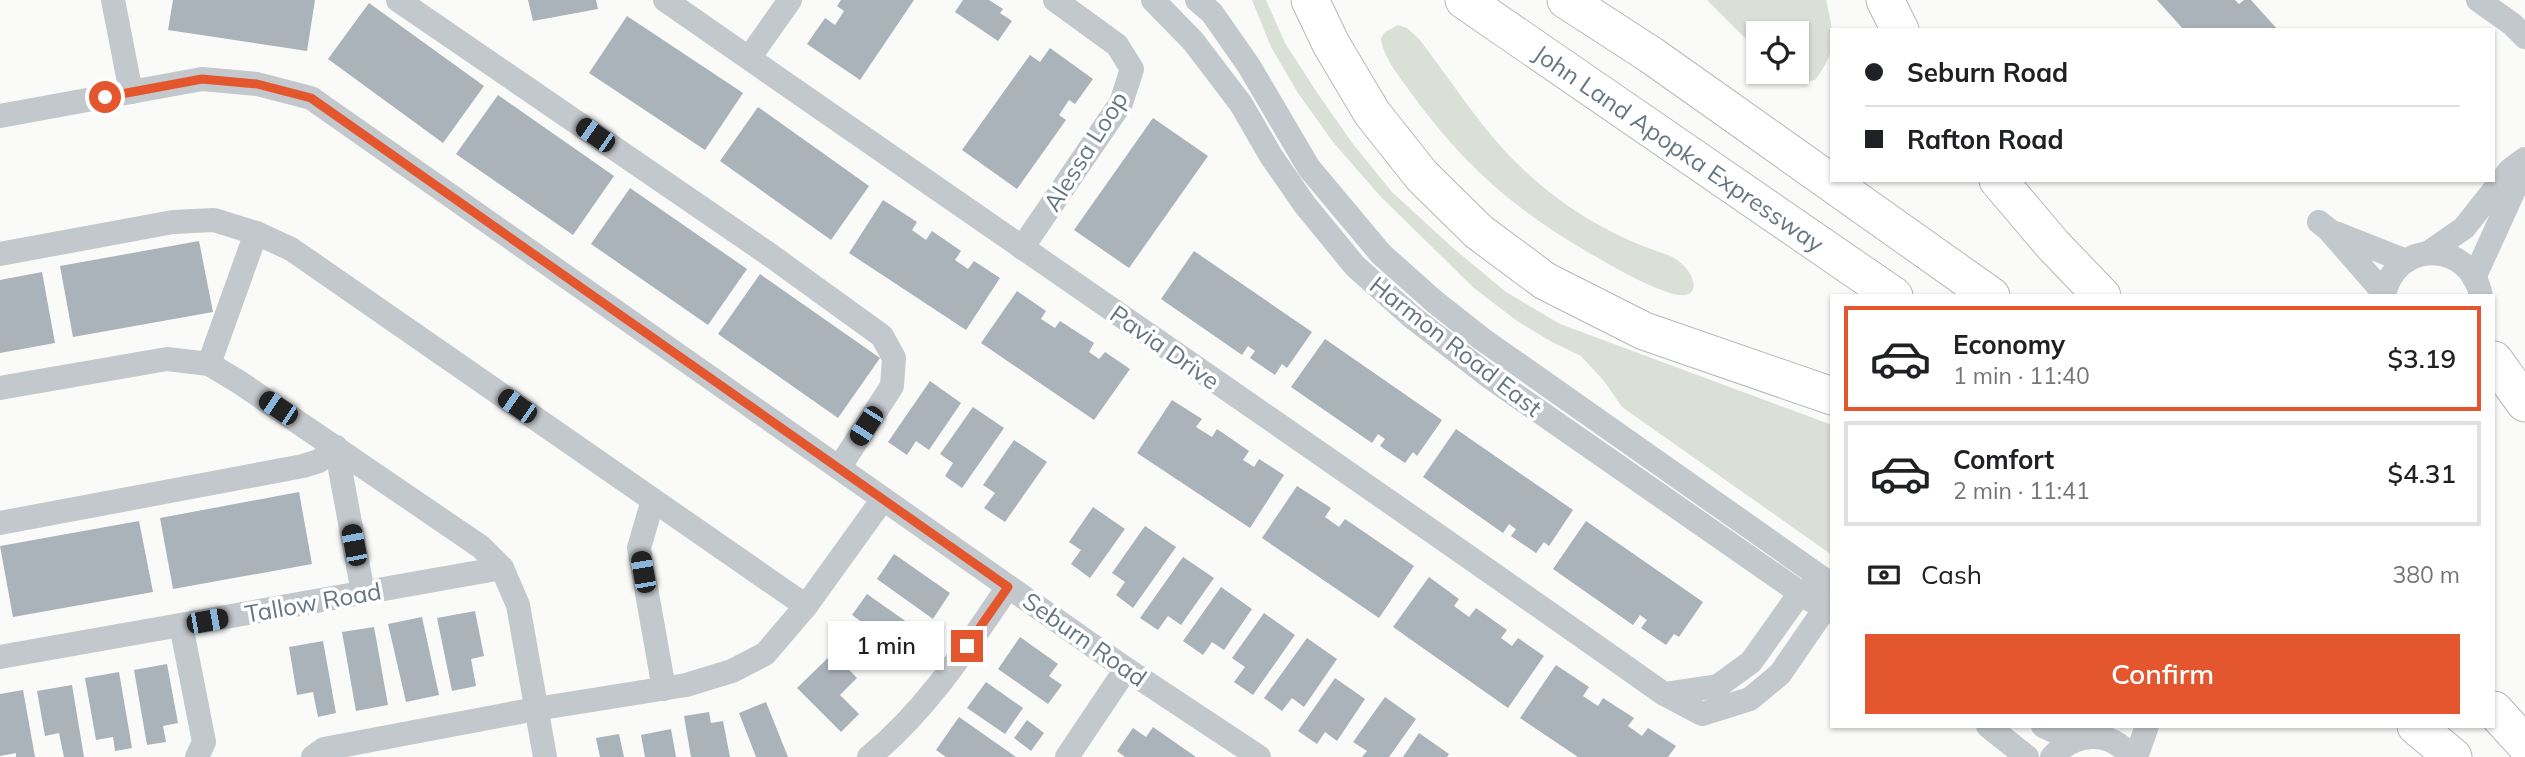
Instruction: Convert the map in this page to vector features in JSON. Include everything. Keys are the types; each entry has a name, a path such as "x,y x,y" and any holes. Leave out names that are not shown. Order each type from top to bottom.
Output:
{"highway":[{"path":"1310,0 1331,44 1371,113 1422,176 1479,232 1545,281 1644,331 1830,395"},
{"name":"John Land Apopka Expressway","path":"1464,0 1891,294"},
{"path":"1566,0 1651,55 1830,182"},
{"path":"1584,0 1651,55"},
{"path":"1885,0 1899,28"},
{"path":"1830,182 1988,294"},
{"path":"2000,182 2053,245 2100,294"},
{"path":"2495,361 2525,403"},
{"path":"2495,711 2525,744"},
{"path":"2418,728 2453,757"},
{"path":"2431,728 2460,757"}],"street":[{"path":"113,0 131,92"},
{"path":"398,0 770,255 882,336 894,358 892,386 839,468"},
{"name":"Pavia Drive","path":"665,0 1408,513 1664,694 1702,714 1750,699 1780,674 1828,612 1830,584"},
{"path":"749,58 790,0"},
{"name":"Alessa Loop","path":"1022,248 1121,103 1132,69 1117,45 1055,0"},
{"name":"Harmon Road East","path":"1153,0 1192,41 1241,104 1270,156 1305,205 1355,266 1412,317 1491,378 1828,612"},
{"name":"Harmon Road East","path":"1197,0 1212,13 1249,66 1309,168 1381,254 1434,302 1482,339 1830,584"},
{"path":"2478,0 2525,37"},
{"name":"Seburn Road","path":"0,116 202,79 257,84 311,98 1008,587 1259,757"},
{"path":"2384,294 2389,278 2464,228 2510,170 2525,159"},
{"path":"2478,287 2525,166"},
{"path":"0,254 173,222 214,220 256,233 291,249 806,606"},
{"path":"2384,294 2324,226 2417,257 2444,254 2459,261 2478,287"},
{"path":"209,364 256,233"},
{"path":"0,388 167,359 209,364 336,447 481,547 502,568 518,605 545,757"},
{"path":"0,523 303,466 319,461 336,447"},
{"path":"336,447 363,593"},
{"path":"313,757 324,749 536,709 686,685 732,671 765,654 806,606 883,499"},
{"path":"653,500 639,548 664,689"},
{"name":"Tallow Road","path":"0,657 502,568"},
{"path":"1664,694 1718,686 1751,662 1800,593 1830,584"},
{"path":"869,757 888,742 940,687 1008,587"},
{"path":"181,625 204,742 197,757"},
{"path":"1067,757 1126,669"},
{"path":"1991,728 2027,757"},
{"path":"2054,728 2102,737 2115,742 2131,757"},
{"path":"2136,757 2146,728"},
{"path":"2052,757 2062,747 2089,734"}],"shaded area":[{"path":"1252,0 1266,0 1285,43 1318,94 1353,144 1392,192 1506,292 1560,324 1830,424 1830,554 1622,407 1604,381 1581,356 1517,321 1474,288 1381,197 1333,142 1298,93 1271,47"},
{"path":"1707,0 1826,0 1832,28 1830,54 1815,80 1809,81 1809,21 1746,21 1746,39"},
{"path":"1398,25 1407,28 1419,39 1482,124 1540,185 1609,230 1676,259 1690,274 1693,282 1693,289 1689,294 1667,292 1586,251 1534,218 1469,163 1430,118 1388,60 1381,38 1385,32"}],"building":[{"path":"173,0 315,0 307,51 168,30"},
{"path":"528,0 596,0 598,9 533,21"},
{"path":"841,0 914,0 860,80 807,44 825,18 835,25 844,11 837,6"},
{"path":"963,0 989,0 1003,9 1000,13 1012,21 998,41 955,12"},
{"path":"2157,0 2235,0 2239,4 2244,0 2251,0 2276,28 2182,28"},
{"path":"369,3 484,86 443,143 328,59"},
{"path":"627,16 743,93 705,150 589,73"},
{"path":"1050,48 1093,79 1075,104 1069,100 1059,115 1066,120 1017,189 962,150 1030,55 1040,62"},
{"path":"498,95 614,176 573,235 456,154"},
{"path":"758,107 869,186 831,240 720,161"},
{"path":"1153,118 1208,156 1129,268 1074,230"},
{"path":"630,188 747,269 708,325 591,244"},
{"path":"883,200 917,222 912,230 926,240 932,231 961,251 955,260 968,269 974,261 1000,278 966,330 849,253"},
{"path":"199,241 213,312 73,337 60,266"},
{"path":"1194,251 1312,332 1287,368 1282,364 1275,375 1250,358 1255,351 1248,346 1242,355 1161,299"},
{"path":"42,272 55,343 0,353 0,280"},
{"path":"760,274 880,358 838,418 718,334"},
{"path":"1017,291 1046,311 1041,319 1055,328 1060,321 1094,343 1089,352 1099,359 1105,352 1130,369 1094,420 981,343"},
{"path":"1325,339 1442,420 1417,456 1413,452 1405,463 1380,446 1385,439 1378,434 1372,443 1291,387"},
{"path":"930,381 961,403 929,450 916,441 907,455 888,442"},
{"path":"1172,400 1202,419 1196,427 1212,437 1217,429 1249,451 1243,460 1254,467 1259,459 1284,475 1250,528 1137,453"},
{"path":"973,407 1004,428 962,488 945,476 953,463 940,454"},
{"path":"1456,429 1573,510 1549,546 1544,542 1536,553 1511,536 1516,529 1509,524 1503,533 1423,477"},
{"path":"1014,440 1047,462 1005,522 984,508 995,493 983,485"},
{"path":"1297,486 1331,508 1325,517 1339,527 1345,519 1414,566 1379,618 1262,538"},
{"path":"299,492 312,564 173,589 160,518"},
{"path":"1093,507 1125,529 1090,578 1071,564 1081,550 1069,542"},
{"path":"139,521 153,592 13,617 0,546"},
{"path":"1586,521 1703,602 1679,637 1674,634 1666,645 1641,628 1647,620 1640,615 1633,625 1553,569"},
{"path":"1145,526 1176,547 1133,608 1116,595 1125,582 1112,573"},
{"path":"894,554 950,593 933,619 877,579"},
{"path":"1183,557 1214,578 1181,625 1168,616 1158,630 1140,618"},
{"path":"1429,577 1459,599 1454,606 1469,617 1476,608 1507,630 1501,638 1512,646 1518,638 1544,656 1508,708 1393,627"},
{"path":"1221,587 1252,609 1224,650 1212,642 1203,655 1183,641"},
{"path":"867,594 921,632 898,664 858,636 866,625 852,615"},
{"path":"475,611 484,656 471,659 476,686 452,691 437,618"},
{"path":"1264,613 1295,635 1253,695 1234,682 1245,667 1232,658"},
{"path":"422,617 439,695 406,702 388,624"},
{"path":"374,627 388,705 356,711 342,632"},
{"path":"1020,637 1058,664 1049,676 1062,685 1048,704 998,669"},
{"path":"1307,638 1337,659 1304,707 1292,698 1282,711 1264,698"},
{"path":"323,641 336,713 318,717 313,692 297,695 289,647"},
{"path":"833,653 857,678 840,695 859,714 841,732 797,688"},
{"path":"167,664 178,723 163,726 166,742 147,745 134,670"},
{"path":"1556,665 1589,687 1583,696 1598,706 1603,698 1634,718 1628,726 1642,736 1648,728 1676,746 1668,757 1578,757 1520,718"},
{"path":"119,672 132,748 115,751 113,737 96,740 85,678"},
{"path":"1335,678 1365,699 1337,741 1325,732 1317,744 1298,731"},
{"path":"986,682 1023,708 1005,734 967,708"},
{"path":"72,685 84,757 64,757 59,733 45,736 37,691"},
{"path":"23,690 35,757 16,757 16,753 0,756 0,694"},
{"path":"1385,697 1416,719 1389,757 1362,757 1367,751 1353,742"},
{"path":"766,702 788,757 756,757 739,713"},
{"path":"709,712 711,723 723,721 730,757 691,757 684,716"},
{"path":"959,717 1016,757 946,757 936,750"},
{"path":"1027,720 1044,733 1031,751 1014,738"},
{"path":"1153,727 1196,757 1125,757 1117,751 1133,728 1146,737"},
{"path":"671,729 676,757 645,757 641,735"},
{"path":"1419,733 1449,754 1447,757 1403,757"},
{"path":"619,734 624,757 600,757 596,738"}],"route":[{"path":"105,97 202,79 257,84 311,98 1008,587 967,646"}]}
